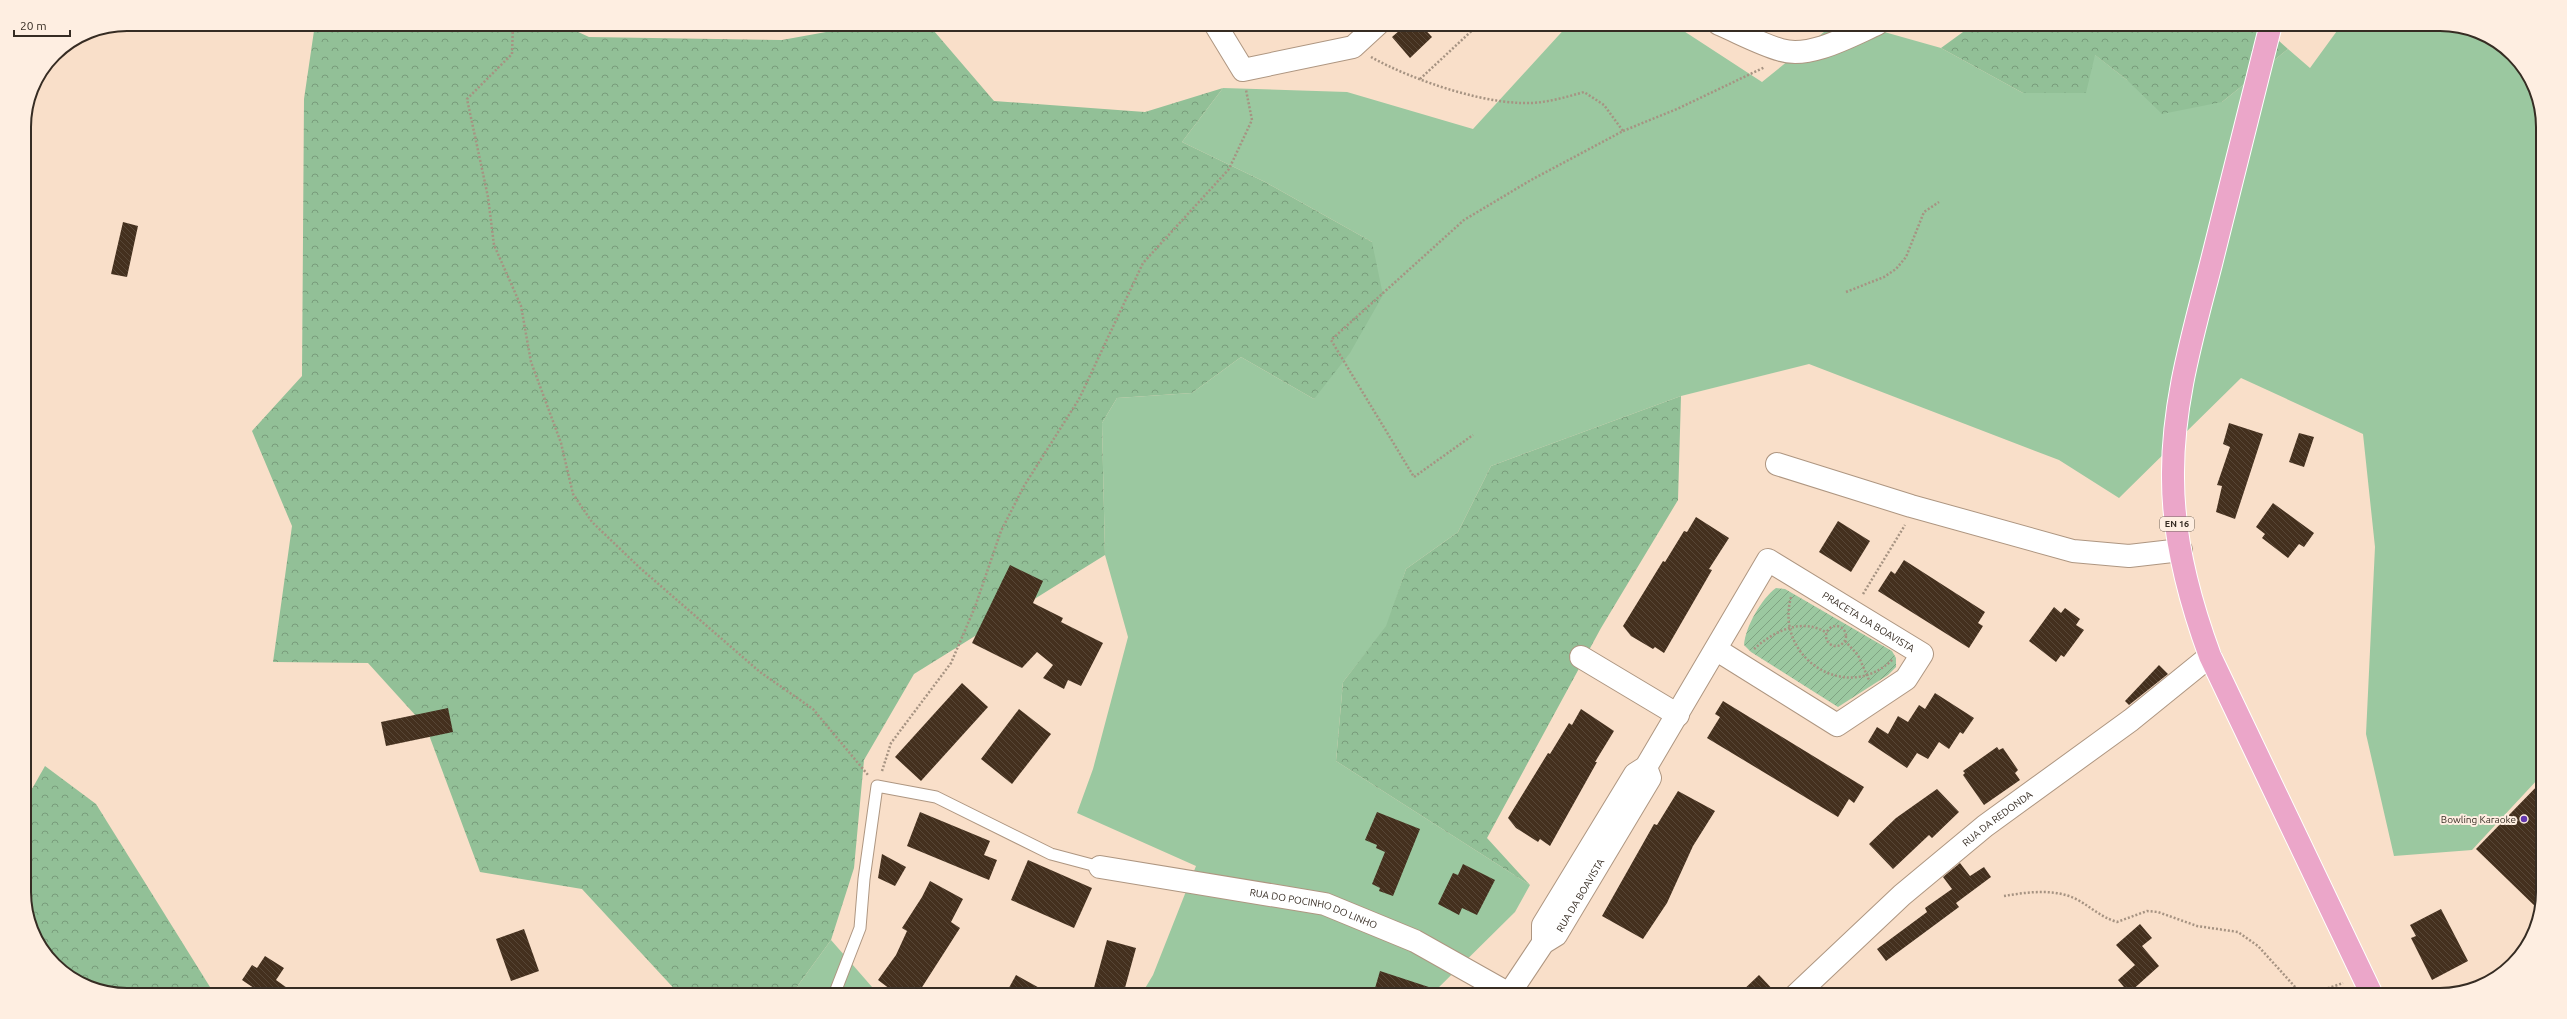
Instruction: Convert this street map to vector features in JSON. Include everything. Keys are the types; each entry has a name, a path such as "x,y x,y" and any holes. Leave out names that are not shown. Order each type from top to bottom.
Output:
{"main road":[{"name":"EN 16","path":"2269,31 2181,381 2173,478 2181,550 2194,611 2210,656 2367,986"}],"street":[{"path":"1222,31 1243,70 1353,47 1370,31"},
{"path":"1736,31 1783,51 1805,51 1835,43 1862,31"},
{"path":"1777,464 1915,508 2073,551 2129,556 2181,550"},
{"name":"PRACETA DA BOAVISTA","path":"1768,560 1922,654 1906,679 1837,725 1717,650 1768,560"},
{"name":"RUA DA BOAVISTA","path":"1514,988 1544,943 1543,925 1635,774 1646,767 1717,650"},
{"name":"RUA DA REDONDA","path":"1803,988 1902,895 1985,826 2131,720 2210,656"},
{"path":"1581,657 1678,715"},
{"name":"RUA DO POCINHO DO LINHO","path":"1100,868 1324,904 1415,941 1499,988"}],"lane":[{"path":"837,988 860,928 864,879 877,786 936,796 1051,854 1100,868"}],"path":[{"path":"513,31 512,54 467,99 488,197 494,244 521,306 531,362 561,443 573,494 592,522 640,568 760,672 813,709 877,786"},
{"path":"1420,79 1471,31"},
{"path":"1353,47 1390,68 1420,79 1490,100 1540,102 1584,92 1604,105 1623,131"},
{"path":"1473,435 1414,477 1331,340 1464,220 1531,180 1623,131 1677,109 1768,66"},
{"path":"877,786 891,743 951,664 975,607 1001,531 1024,486 1078,399 1143,263 1229,169 1252,120 1243,70"},
{"path":"1846,292 1884,277 1896,269 1911,247 1924,212 1939,202"},
{"path":"1853,612 1915,508"},
{"path":"1792,593 1789,612 1790,628 1802,655 1824,672 1845,678 1867,674 1880,668 1895,656"},
{"path":"1751,652 1770,636 1790,628 1807,626 1819,627 1827,633"},
{"path":"1845,641 1837,646 1831,644 1827,639 1827,633 1831,628 1840,627 1845,632 1845,641 1858,655 1871,686"},
{"path":"2004,896 2033,892 2065,895 2079,901 2092,912 2117,922 2147,912 2158,912 2197,926 2238,932 2258,946 2286,980 2298,988"},
{"path":"2342,988 2367,986"}],"green space":[{"path":"314,31 576,31 589,37 782,40 832,31 934,31 994,101 1145,112 1223,88 1182,142 1265,182 1372,242 1383,295 1350,353 1314,399 1241,357 1192,393 1117,398 1102,423 1105,555 914,674 864,760 854,868 831,940 796,988 674,988 582,889 480,872 426,727 368,663 273,662 292,526 252,431 302,376 304,99"},
{"path":"1563,31 1684,31 1762,82 1825,31 1881,31 1941,48 2023,93 2094,54 2127,80 2222,102 2288,49 2310,68 2337,31 2453,32 2471,36 2493,47 2508,59 2523,79 2531,96 2536,120 2536,781 2472,850 2394,856 2366,734 2375,547 2363,434 2241,378 2119,498 2059,460 1809,364 1681,396 1491,466 1458,532 1406,569 1387,626 1343,682 1336,761 1530,885 1515,912 1438,988 1145,988 1153,975 1196,866 1077,813 1093,769 1128,637 1105,555 1102,423 1117,398 1192,393 1241,357 1314,399 1372,242 1265,182 1182,142 1223,88 1347,92 1473,129"},
{"path":"1964,31 2268,31 2288,49 2222,102 2162,114 2127,80 2095,55 2086,93 2023,93 1941,48"},
{"path":"1681,396 1678,500 1601,628 1487,838 1530,885 1336,761 1343,682 1386,626 1406,569 1458,532 1491,466"},
{"path":"1776,588 1785,589 1892,651 1896,658 1896,667 1888,675 1838,707 1751,652 1744,645 1747,630 1760,606"},
{"path":"45,766 96,804 211,988 127,988 108,986 84,978 68,968 59,960 51,951 41,935 36,923 31,899 31,791"},
{"path":"831,940 873,988 796,988"}],"building":[{"path":"1399,31 1426,31 1432,37 1410,58 1392,37"},
{"path":"123,222 138,226 127,277 111,274"},
{"path":"2229,423 2263,434 2235,519 2216,512 2222,486 2217,485 2230,447 2223,444"},
{"path":"2299,433 2314,437 2304,467 2289,462"},
{"path":"2273,503 2314,533 2304,547 2299,544 2288,558 2262,538 2265,534 2256,527"},
{"path":"1696,517 1729,538 1709,569 1712,570 1664,653 1655,647 1653,649 1631,636 1623,626 1663,561 1665,562 1684,531 1687,532"},
{"path":"1838,521 1870,541 1851,572 1819,552"},
{"path":"1904,560 1985,612 1978,623 1983,626 1969,648 1878,591 1891,571 1895,574"},
{"path":"1010,565 1043,581 1033,603 1063,618 1061,622 1103,643 1081,686 1068,680 1064,689 1043,678 1053,665 1037,652 1022,668 972,643"},
{"path":"2054,607 2061,613 2065,608 2080,619 2076,625 2084,630 2064,657 2061,655 2056,662 2029,641"},
{"path":"2159,665 2168,674 2129,705 2125,701"},
{"path":"962,683 988,707 921,781 895,757"},
{"path":"1935,693 1974,718 1963,734 1960,732 1949,749 1939,742 1928,759 1917,753 1907,768 1868,742 1877,727 1888,734 1898,716 1908,722 1919,705 1925,709"},
{"path":"1723,701 1864,787 1854,803 1849,799 1838,817 1707,738 1720,717 1715,714"},
{"path":"448,708 453,732 386,746 381,722"},
{"path":"1019,709 1051,734 1012,784 981,759"},
{"path":"1581,709 1614,731 1595,762 1597,762 1550,846 1540,839 1538,842 1516,828 1508,818 1548,753 1550,754 1569,723 1572,725"},
{"path":"1997,747 1999,750 2003,748 2018,770 2015,773 2020,780 1984,805 1963,775 1965,773 1963,771"},
{"name":"Bowling Karaoke","path":"2536,787 2535,906 2476,849"},
{"path":"1937,789 1959,812 1932,838 1929,835 1893,869 1869,844 1896,818"},
{"path":"1678,791 1715,811 1693,846 1667,903 1643,939 1602,916 1654,824 1657,825"},
{"path":"920,812 990,841 984,855 997,860 989,880 907,846"},
{"path":"1377,812 1420,829 1393,896 1379,891 1380,888 1372,884 1385,852 1376,848 1377,845 1365,840"},
{"path":"882,854 906,867 895,886 878,878"},
{"path":"1028,860 1092,888 1074,928 1011,900"},
{"path":"1960,863 1970,876 1984,867 1991,877 1956,903 1959,907 1886,961 1877,949 1927,912 1925,908 1952,889 1943,877"},
{"path":"1463,864 1495,880 1477,915 1462,908 1459,915 1438,904 1453,873 1458,875"},
{"path":"930,881 963,899 951,922 960,928 921,988 889,988 878,980 896,955 907,931 902,928 922,897"},
{"path":"2441,909 2468,961 2432,980 2411,938 2416,936 2410,925"},
{"path":"2140,924 2152,938 2142,946 2159,966 2135,988 2125,988 2118,980 2135,965 2116,945"},
{"path":"524,929 539,971 511,981 496,939"},
{"path":"1107,940 1136,948 1125,988 1094,988"},
{"path":"265,956 284,968 276,980 287,988 254,988 242,980 252,965 257,968"},
{"path":"1380,971 1432,988 1375,988"},
{"path":"1016,975 1039,988 1009,988"},
{"path":"1759,975 1771,988 1745,988"}],"place":[{"name":"Bowling Karaoke","path":"2524,819"}]}
